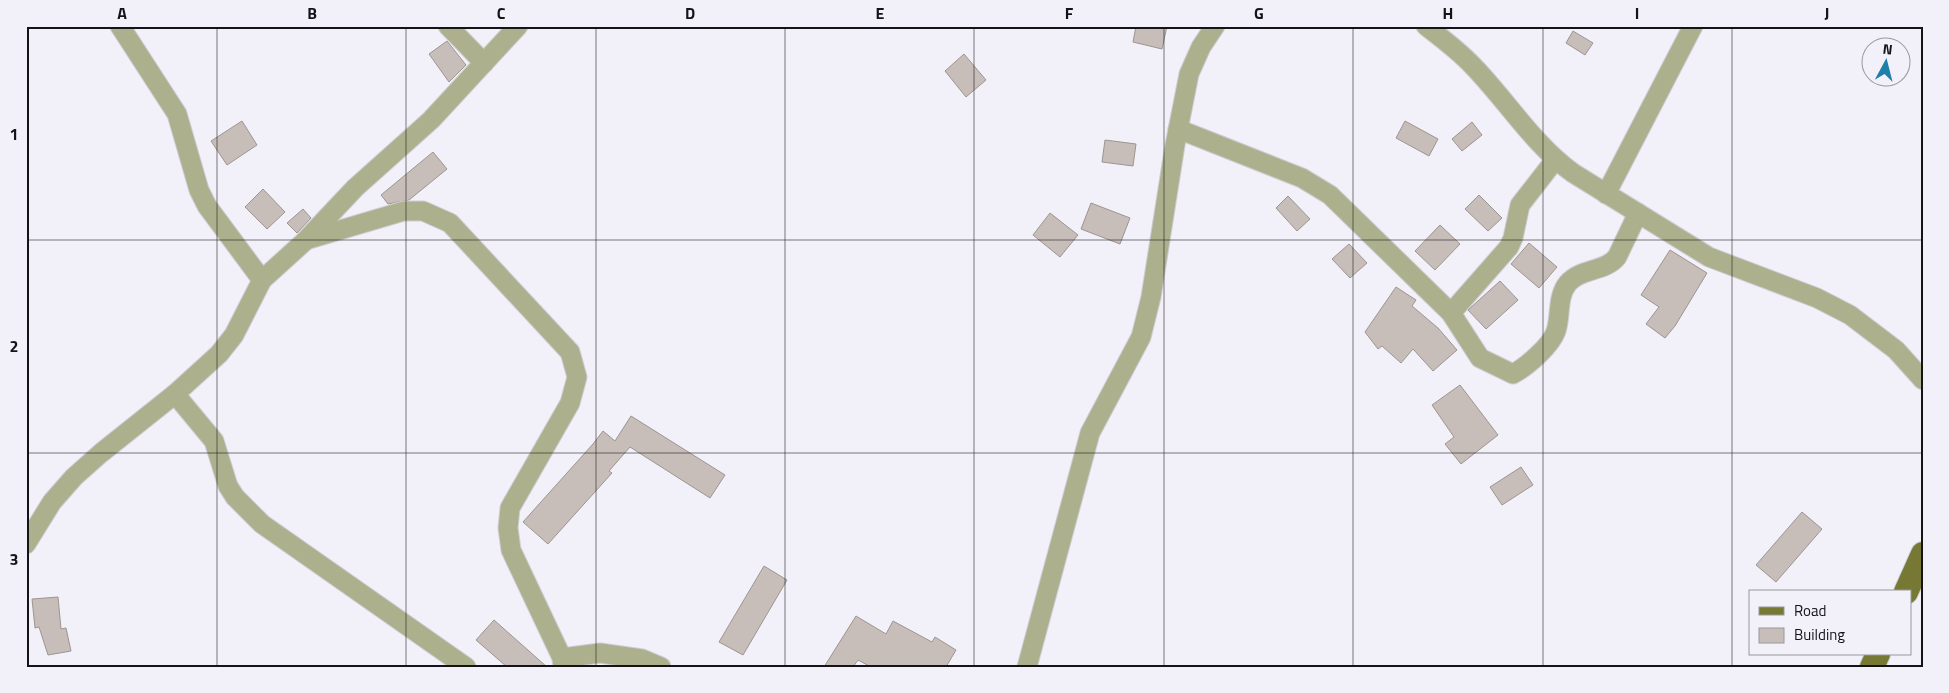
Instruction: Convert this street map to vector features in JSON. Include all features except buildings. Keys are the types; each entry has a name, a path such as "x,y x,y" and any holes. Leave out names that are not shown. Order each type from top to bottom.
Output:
{"main road":[{"path":"1907,590 1923,554"}],"street":[{"path":"120,26 177,114 199,190 207,206 262,280"},
{"path":"448,26 484,63"},
{"path":"26,544 52,502 74,477 175,394 219,354 234,335 262,280 305,241 355,188 431,120 518,26"},
{"path":"1027,667 1090,434 1141,337 1151,298 1178,129 1189,74 1201,47 1215,26"},
{"path":"1426,26 1452,46 1474,67 1555,160 1606,194 1709,257 1817,298 1850,315 1896,350 1923,380"},
{"path":"1606,194 1693,26"},
{"path":"1178,129 1302,178 1330,195 1451,313 1480,358 1513,374 1523,368 1551,341 1556,331 1563,290 1568,282 1578,274 1612,264 1617,258 1638,214"},
{"path":"1451,313 1509,247 1513,238 1520,205 1555,160"},
{"path":"305,241 404,210 423,211 450,223 570,352 577,377 570,403 510,508 508,528 511,550 562,663 600,653 642,659 661,667"},
{"path":"175,394 214,441 228,486 235,497 262,524 466,667"}]}
